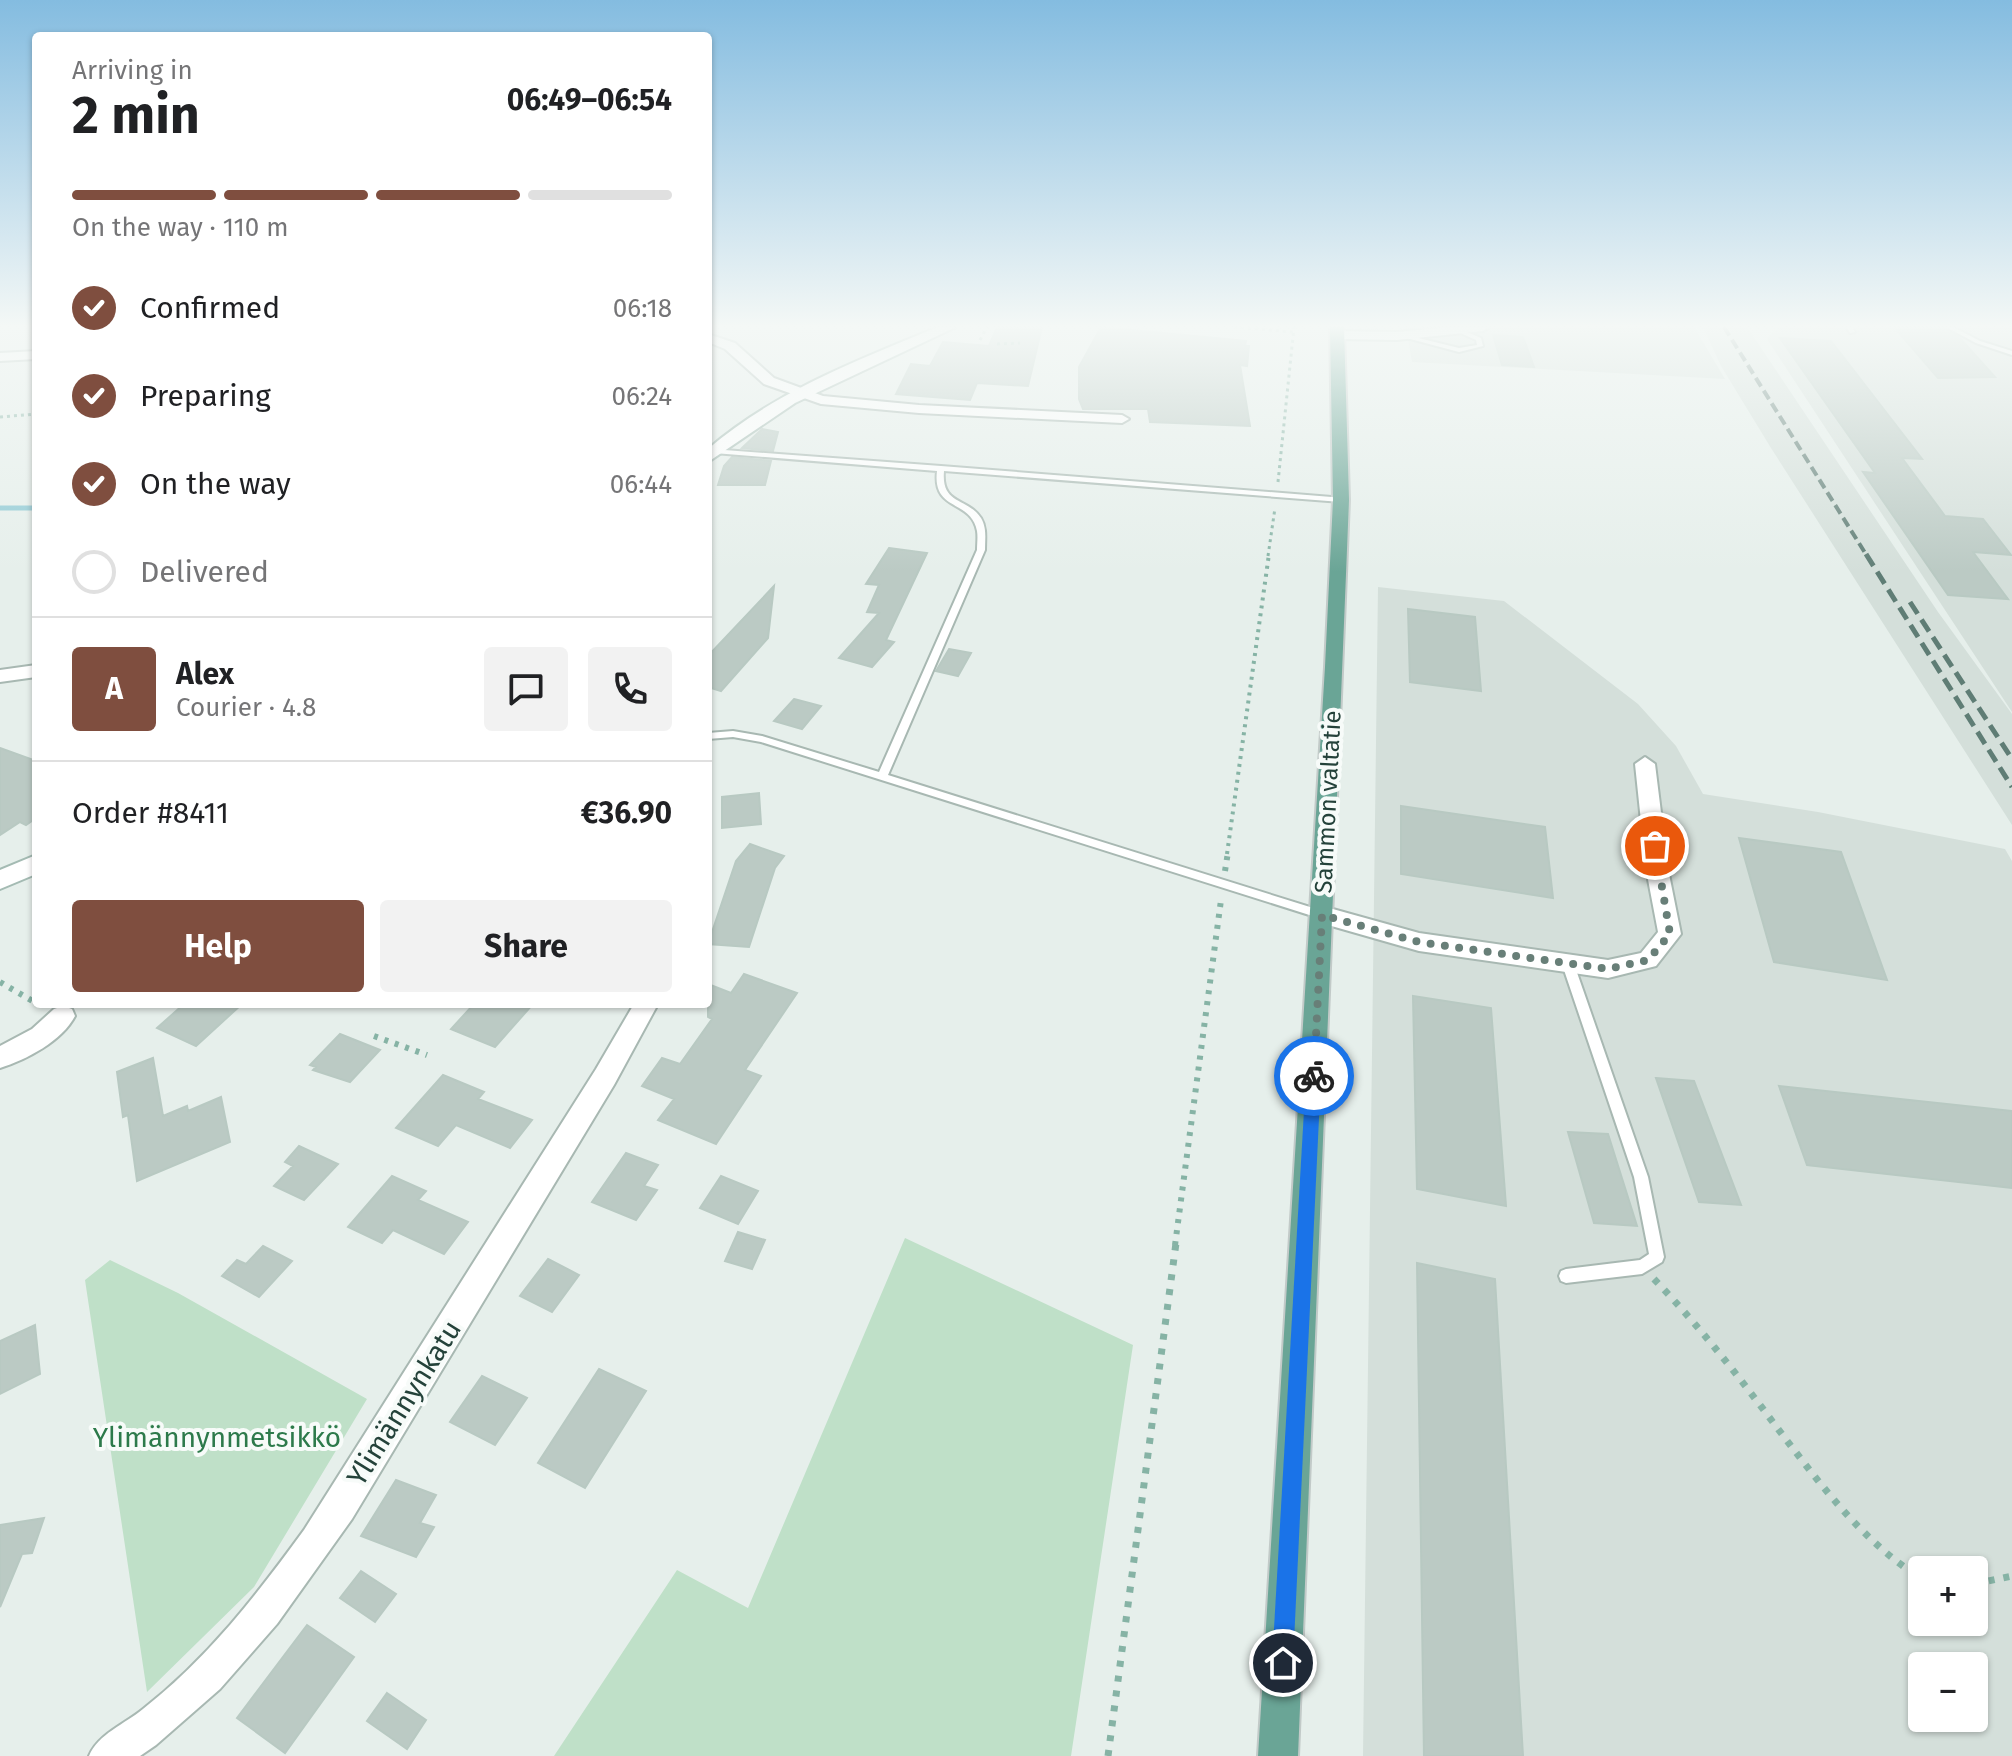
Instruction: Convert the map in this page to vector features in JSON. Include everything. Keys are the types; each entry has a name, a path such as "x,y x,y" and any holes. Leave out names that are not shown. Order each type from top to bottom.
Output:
{"main road":[{"name":"Sammon valtatie","path":"1278,1756 1341,500 1339,409"}],"street":[{"path":"712,451 749,424 778,409"},
{"path":"918,409 1122,419"},
{"path":"0,676 32,672"},
{"path":"1322,915 1419,942 1568,964 1608,969 1648,960 1670,934 1657,869 1645,764"},
{"path":"0,880 32,866"},
{"name":"Ylimännynkatu","path":"107,1756 162,1718 198,1686 262,1615 306,1557 520,1216 644,1008"},
{"path":"0,1058 41,1036 63,1016"}],"lane":[{"path":"712,452 1341,500"},
{"path":"882,777 981,550 984,533 980,522 975,513 947,498 940,490 938,480 941,468"},
{"path":"712,736 733,734 762,739 1322,915"},
{"path":"1566,1276 1642,1267 1657,1257 1641,1177 1568,964"}],"path":[{"path":"1108,1756 1277,495 1286,409"},
{"path":"0,417 32,414"},
{"path":"0,982 32,1001"},
{"path":"374,1036 427,1055"},
{"path":"1642,1267 1676,1301 1780,1434 1871,1541 1896,1565 1908,1571"},
{"path":"1988,1581 2012,1576"}],"shaded area":[{"path":"1747,409 1802,409 1938,612 2012,714 2012,825"},
{"path":"1813,409 2012,409 2012,712"},
{"path":"1378,587 1504,601 1638,704 1676,746 1703,794 1818,812 2005,849 2012,861 2012,1756 1363,1756"}],"green space":[{"path":"905,1238 1133,1345 1071,1756 554,1756 677,1570 748,1608"},
{"name":"Ylimännynmetsikkö","path":"110,1260 178,1293 367,1399 254,1587 147,1692 85,1280"}],"building":[{"path":"1083,409 1247,409 1250,426 1150,422 1148,409"},
{"path":"1830,409 1883,409 1922,459 1902,458 1945,516 1983,519 2011,555 1973,552 2008,599 1948,595 1863,472 1875,473"},
{"path":"762,429 778,432 773,451 742,448"},
{"path":"732,457 771,461 765,485 718,485 724,466"},
{"path":"889,548 927,553 886,640 894,642 872,667 839,658 879,613 867,612 879,585 866,584"},
{"path":"774,586 768,638 721,691 712,688 712,652"},
{"path":"1408,609 1475,617 1481,691 1410,682"},
{"path":"949,649 971,653 958,676 936,671"},
{"path":"794,699 821,706 802,729 774,721"},
{"path":"0,748 32,760 32,821 26,825 20,822 0,835"},
{"path":"759,793 761,824 722,828 722,797"},
{"path":"1401,806 1545,827 1553,898 1401,874"},
{"path":"1739,838 1841,852 1887,980 1774,962"},
{"path":"750,844 784,856 775,868 749,947 712,944 712,932 736,861"},
{"path":"744,974 797,993 745,1070 761,1076 716,1144 658,1120 674,1099 642,1086 662,1058 680,1064 712,1019 708,1017 708,1008 712,1008 712,986 731,993"},
{"path":"1413,996 1491,1008 1506,1206 1417,1189"},
{"path":"180,1008 238,1008 196,1046 157,1028"},
{"path":"470,1008 529,1008 495,1047 451,1029"},
{"path":"340,1034 380,1050 350,1082 313,1070 316,1067 310,1065"},
{"path":"153,1058 163,1116 187,1106 188,1111 221,1097 230,1142 137,1181 128,1115 123,1117 117,1072"},
{"path":"443,1075 484,1092 478,1099 532,1120 510,1148 456,1125 438,1146 396,1128"},
{"path":"1656,1078 1694,1081 1741,1205 1699,1202"},
{"path":"1779,1086 2012,1111 2012,1188 1807,1165"},
{"path":"1568,1132 1608,1134 1637,1226 1594,1223"},
{"path":"299,1146 338,1164 304,1200 274,1186 293,1166 285,1162"},
{"path":"626,1153 658,1165 644,1186 657,1190 636,1220 592,1202"},
{"path":"392,1176 426,1191 418,1200 468,1222 444,1254 393,1230 382,1243 348,1227"},
{"path":"721,1176 758,1191 738,1224 700,1208"},
{"path":"738,1232 765,1240 752,1269 725,1261"},
{"path":"263,1246 292,1261 259,1297 222,1276 237,1260 246,1264"},
{"path":"548,1259 579,1275 552,1312 520,1296"},
{"path":"1417,1263 1495,1279 1523,1756 1424,1756"},
{"path":"35,1325 40,1374 0,1394 0,1341"},
{"path":"599,1369 646,1391 585,1488 538,1463"},
{"path":"482,1376 527,1398 495,1445 450,1422"},
{"path":"396,1480 436,1495 420,1523 434,1527 416,1557 361,1536"},
{"path":"44,1518 32,1553 22,1554 0,1607 0,1525"},
{"path":"361,1571 396,1594 375,1622 340,1598"},
{"path":"307,1625 354,1657 285,1753 237,1718"},
{"path":"387,1693 426,1720 407,1749 367,1721"}],"waterway":[{"path":"0,508 32,508"}],"railway":[{"path":"1775,409 1867,556"},
{"path":"1866,554 2012,787"},
{"path":"1910,602 2012,759"}],"way so far":[{"path":"1314,1076 1322,915 1419,942 1608,969 1648,960 1670,934 1655,846"}],"route":[{"path":"1283,1663 1314,1076"}]}
